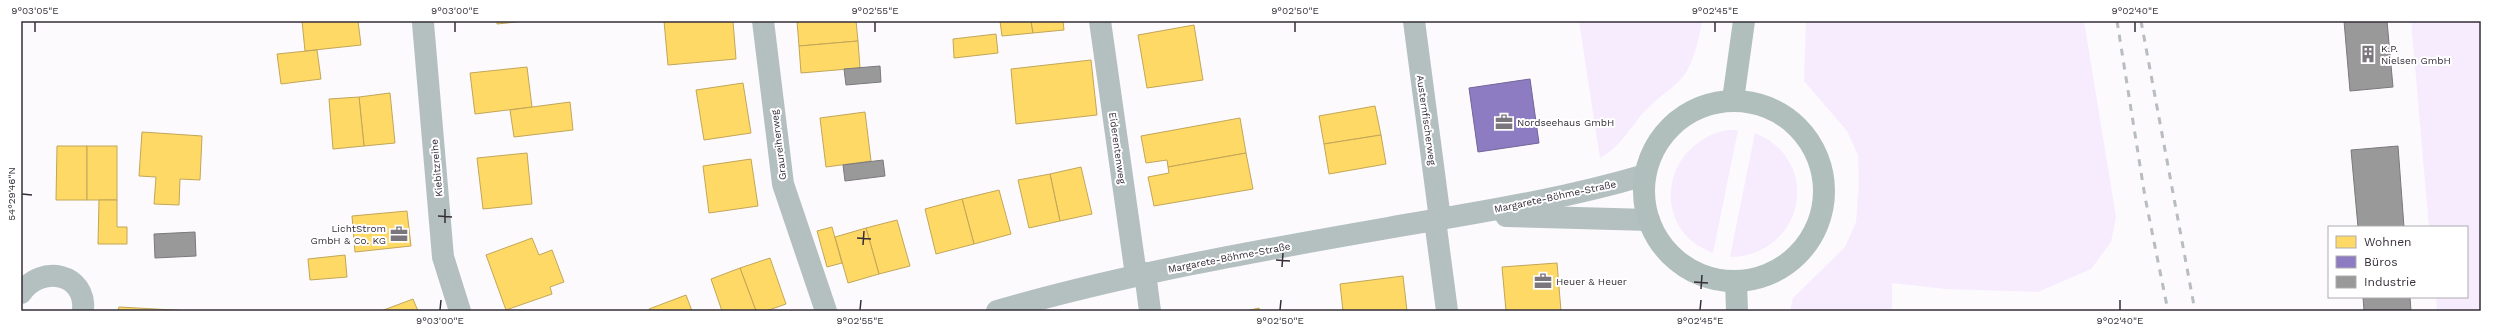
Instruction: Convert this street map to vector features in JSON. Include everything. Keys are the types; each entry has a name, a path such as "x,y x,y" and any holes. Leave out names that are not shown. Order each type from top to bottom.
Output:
{"main road":[{"path":"1734,100 1744,21"},
{"path":"1734,100 1764,105 1791,120 1807,138 1812,144 1823,173 1824,204 1814,234 1795,258 1768,274 1736,281 1709,277 1683,265 1662,245 1649,220 1644,198 1645,175 1656,146 1676,122 1703,106 1734,100"},
{"path":"1736,281 1737,311"}],"street":[{"name":"Graureiherweg","path":"764,21 783,184 826,311"},
{"name":"Eiderentenweg","path":"1100,21 1140,274 1150,311"},
{"name":"Austernfischerweg","path":"1414,21 1438,220 1447,311"},
{"name":"Kiebitzreihe","path":"421,22 443,257 460,311"},
{"name":"Margarete-Böhme-Straße","path":"997,311 1140,274 1600,189 1645,175"},
{"name":"Margarete-Böhme-Straße","path":"1464,215 1649,220"},
{"path":"21,293 27,284 36,278 46,275 58,276 67,279 75,286 81,296 83,311"}],"shaded area":[{"path":"1579,21 1702,21 1690,65 1683,77 1643,113 1615,148 1600,158"},
{"path":"1806,21 2084,21 2116,217 2111,242 2091,269 2038,292 1946,289 1892,283 1892,311 1790,311 1793,298 1845,247 1856,222 1859,184 1858,155 1847,131 1804,81"},
{"path":"2411,21 2481,21 2481,311 2437,311 2436,298 2468,298 2468,226 2429,226"},
{"path":"1728,130 1738,130 1713,253 1692,241 1679,225 1672,207 1671,187 1677,168 1689,151 1706,138"},
{"path":"1755,133 1777,146 1790,164 1797,184 1796,205 1788,225 1774,241 1755,253 1730,257"}],"building: Wohnen":[{"path":"302,21 358,21 361,45 305,51"},
{"path":"497,21 526,21 497,24"},
{"path":"664,21 733,21 736,59 668,65"},
{"path":"797,21 856,21 858,41 799,46"},
{"path":"1000,21 1031,21 1033,33 1002,36"},
{"path":"1031,21 1063,21 1064,30 1033,33"},
{"path":"1194,25 1203,80 1147,88 1138,35"},
{"path":"996,34 998,53 954,58 953,39"},
{"path":"858,41 860,68 801,73 799,46"},
{"path":"317,50 321,79 281,84 277,54"},
{"path":"1091,60 1097,115 1016,124 1011,69"},
{"path":"527,67 532,107 475,114 470,73"},
{"path":"743,83 751,133 704,140 696,90"},
{"path":"390,93 395,143 364,146 359,97"},
{"path":"359,97 364,146 333,149 329,99"},
{"path":"570,102 573,130 514,137 510,110"},
{"path":"1375,106 1381,135 1324,144 1319,116"},
{"path":"865,112 871,161 826,167 820,118"},
{"path":"1240,118 1246,153 1168,167 1167,160 1146,163 1141,136"},
{"path":"142,132 202,136 200,180 180,179 179,205 154,204 156,177 139,176"},
{"path":"1381,135 1386,164 1329,174 1324,144"},
{"path":"57,146 87,146 87,200 56,200"},
{"path":"87,146 117,146 117,200 87,200"},
{"path":"527,153 532,204 483,209 477,158"},
{"path":"1246,153 1253,189 1154,206 1148,177 1169,173 1168,167"},
{"path":"751,159 758,206 709,213 703,166"},
{"path":"1081,167 1092,214 1060,221 1050,174"},
{"path":"1050,174 1060,221 1029,228 1018,180"},
{"path":"999,190 1011,234 974,244 962,199"},
{"path":"962,199 974,244 936,254 925,209"},
{"path":"99,200 117,200 117,227 127,227 127,244 98,244"},
{"path":"407,211 411,246 355,252 352,216"},
{"path":"897,220 910,266 879,274 866,228"},
{"path":"832,227 842,263 827,267 817,231"},
{"path":"866,228 879,274 848,283 835,237"},
{"path":"532,238 539,255 552,250 564,282 550,287 552,294 506,310 486,255"},
{"path":"345,255 347,277 310,280 308,259"},
{"path":"770,258 786,304 766,311 756,311 740,268"},
{"path":"1557,263 1561,311 1506,311 1502,267"},
{"path":"740,268 756,311 722,311 711,279"},
{"path":"1403,276 1407,311 1343,311 1340,284"},
{"path":"686,295 692,311 649,311 649,309"},
{"path":"413,299 418,311 381,311"},
{"path":"119,307 191,311 118,311"},
{"path":"1259,308 1260,311 1246,311"}],"building: Büros":[{"path":"1530,79 1539,143 1478,152 1469,88"}],"building: Industrie":[{"name":"K.P. Nielsen GmbH","path":"2344,21 2387,21 2393,87 2350,91"},
{"path":"880,66 881,82 846,85 844,69"},
{"path":"2398,146 2404,226 2358,226 2351,150"},
{"path":"883,160 885,176 845,181 843,165"},
{"path":"195,232 196,256 155,258 154,234"},
{"path":"2363,298 2410,298 2411,311 2364,311"}],"railway":[{"path":"2117,21 2145,197 2168,311"},
{"path":"2141,21 2195,311"}],"place":[{"name":"K.P. Nielsen GmbH","path":"2368,54"},
{"name":"Nordseehaus GmbH","path":"1504,122"},
{"name":"LichtStrom GmbH & Co. KG","path":"399,234"},
{"name":"Heuer & Heuer","path":"1543,281"}]}
